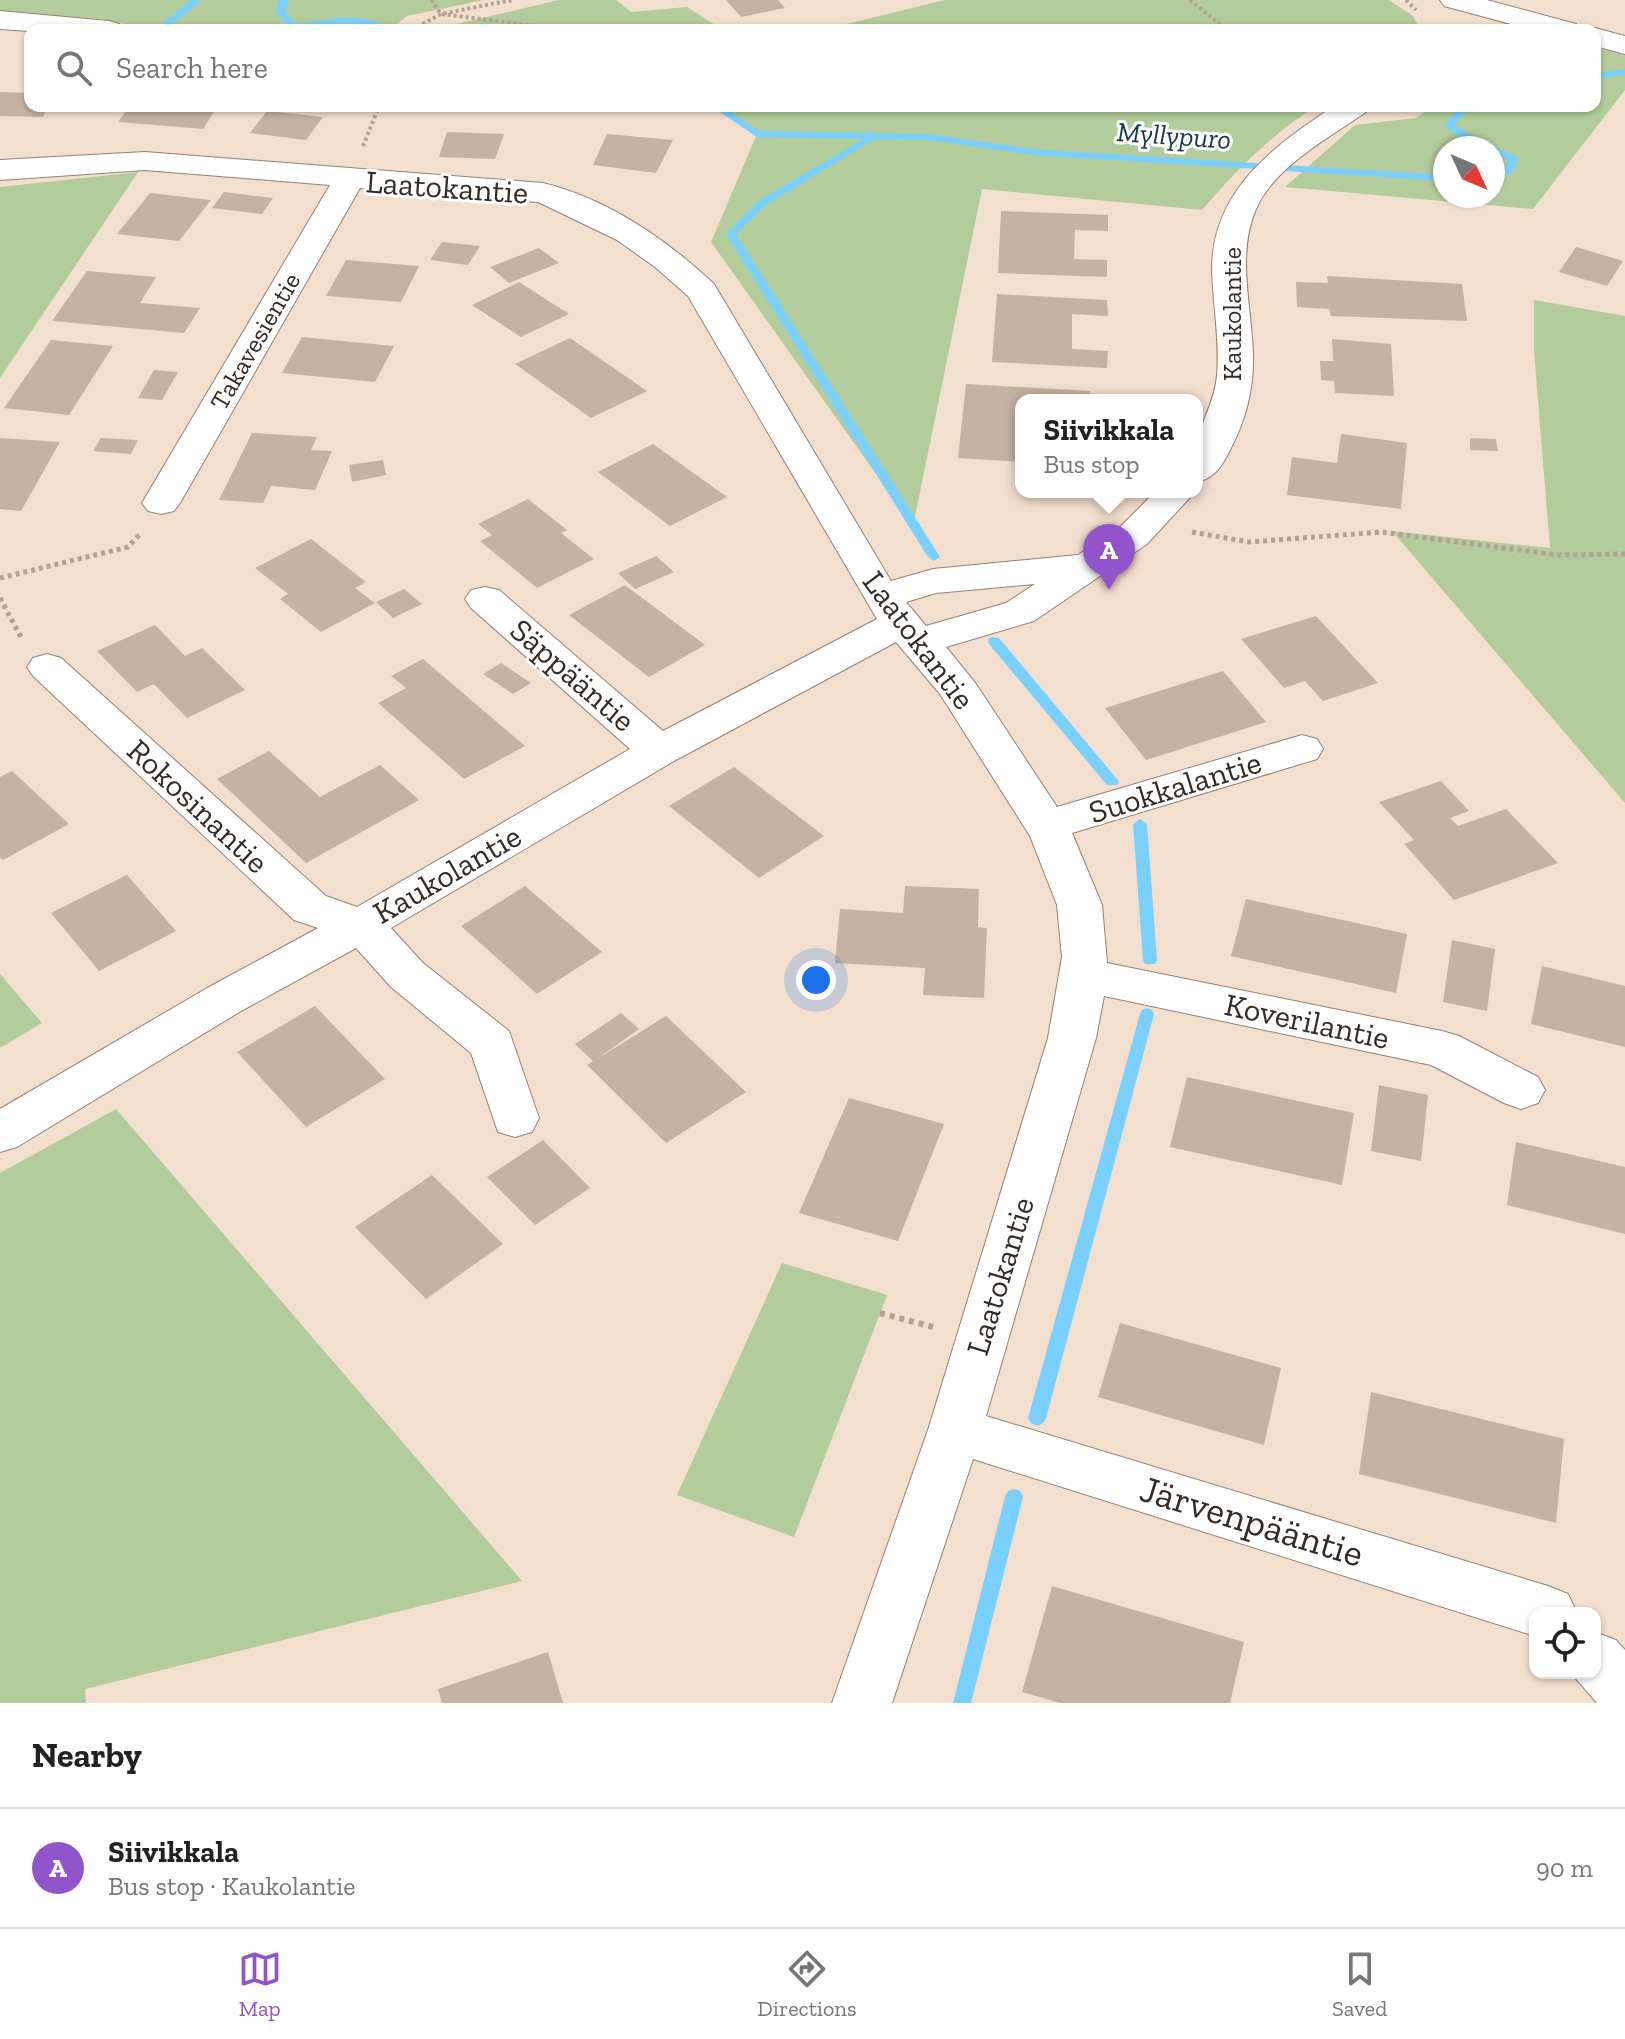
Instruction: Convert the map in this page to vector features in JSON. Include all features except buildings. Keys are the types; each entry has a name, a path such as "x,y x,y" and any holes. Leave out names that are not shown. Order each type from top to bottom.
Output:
{"street":[{"path":"1454,0 1497,5 1549,24"},
{"path":"1471,24 1497,5"},
{"path":"0,20 44,24"},
{"path":"1601,39 1625,45"},
{"name":"Kaukolantie","path":"1203,463 1227,416 1235,375 1231,244 1241,206 1258,184 1305,141 1346,112"},
{"name":"Laatokantie","path":"0,170 145,161 349,180 433,183 543,193 598,215 679,267 702,291 900,621 950,678 1048,825 1075,890 1084,930 1084,975 1072,1038 955,1430 862,1703"},
{"name":"Takavesientie","path":"161,503 349,180"},
{"name":"Kaukolantie","path":"900,621 999,620 1020,612 1133,536 1166,502"},
{"name":"Kaukolantie","path":"0,1133 225,999 361,925 659,751 900,621 933,581 1086,567"},
{"name":"Säppääntie","path":"485,599 659,751"},
{"name":"Rokosinantie","path":"47,667 310,908 361,925"},
{"name":"Suokkalantie","path":"1048,825 1302,749"},
{"path":"361,925 407,975 492,1044 515,1118"},
{"name":"Koverilantie","path":"1084,975 1442,1049 1521,1090"},
{"name":"Järvenpääntie","path":"955,1430 1529,1607"},
{"path":"1601,1666 1625,1691"}],"path":[{"path":"431,0 441,14 521,24"},
{"path":"420,24 441,14 512,0"},
{"path":"1190,0 1220,24"},
{"path":"1166,502 1196,534 1249,542 1381,532 1558,555 1625,554"},
{"path":"0,578 128,547 161,503"}],"green space":[{"path":"0,0 484,0 407,16 397,24 125,24 101,19 0,12"},
{"path":"559,0 616,0 631,12 687,7 714,24 457,24"},
{"path":"945,0 1389,0 1413,16 1417,24 847,24"},
{"path":"1601,49 1625,55 1625,90 1533,209 1505,207 1505,136 1433,136 1433,200 1285,187 1355,125 1416,118 1424,112 1601,112"},
{"path":"725,112 1307,112 1255,154 1202,210 982,189 913,526 711,242 757,134"},
{"path":"138,172 0,378 0,187"},
{"path":"1534,300 1625,316 1625,803 1392,531 1550,548 1534,351"},
{"path":"0,974 42,1023 0,1048"},
{"path":"116,1109 522,1581 85,1689 86,1703 0,1703 0,1173"},
{"path":"782,1263 887,1295 794,1537 677,1495"}],"waterway":[{"path":"167,24 197,0"},
{"name":"Myllypuro","path":"284,0 281,12 290,24"},
{"name":"Myllypuro","path":"319,24 350,20 371,24"},
{"name":"Myllypuro","path":"1601,75 1625,72"},
{"name":"Myllypuro","path":"725,112 757,134 928,137 1033,152 1433,177"},
{"name":"Myllypuro","path":"1460,112 1450,125 1464,136"},
{"path":"871,138 762,203 731,234 934,557"},
{"name":"Myllypuro","path":"1505,155 1514,159 1505,172"},
{"path":"994,641 1112,782"},
{"path":"1140,824 1150,960"},
{"path":"1037,1418 1147,1014"},
{"path":"962,1703 1014,1497"}],"place":[{"name":"Siivikkala","path":"1109,590"}]}
